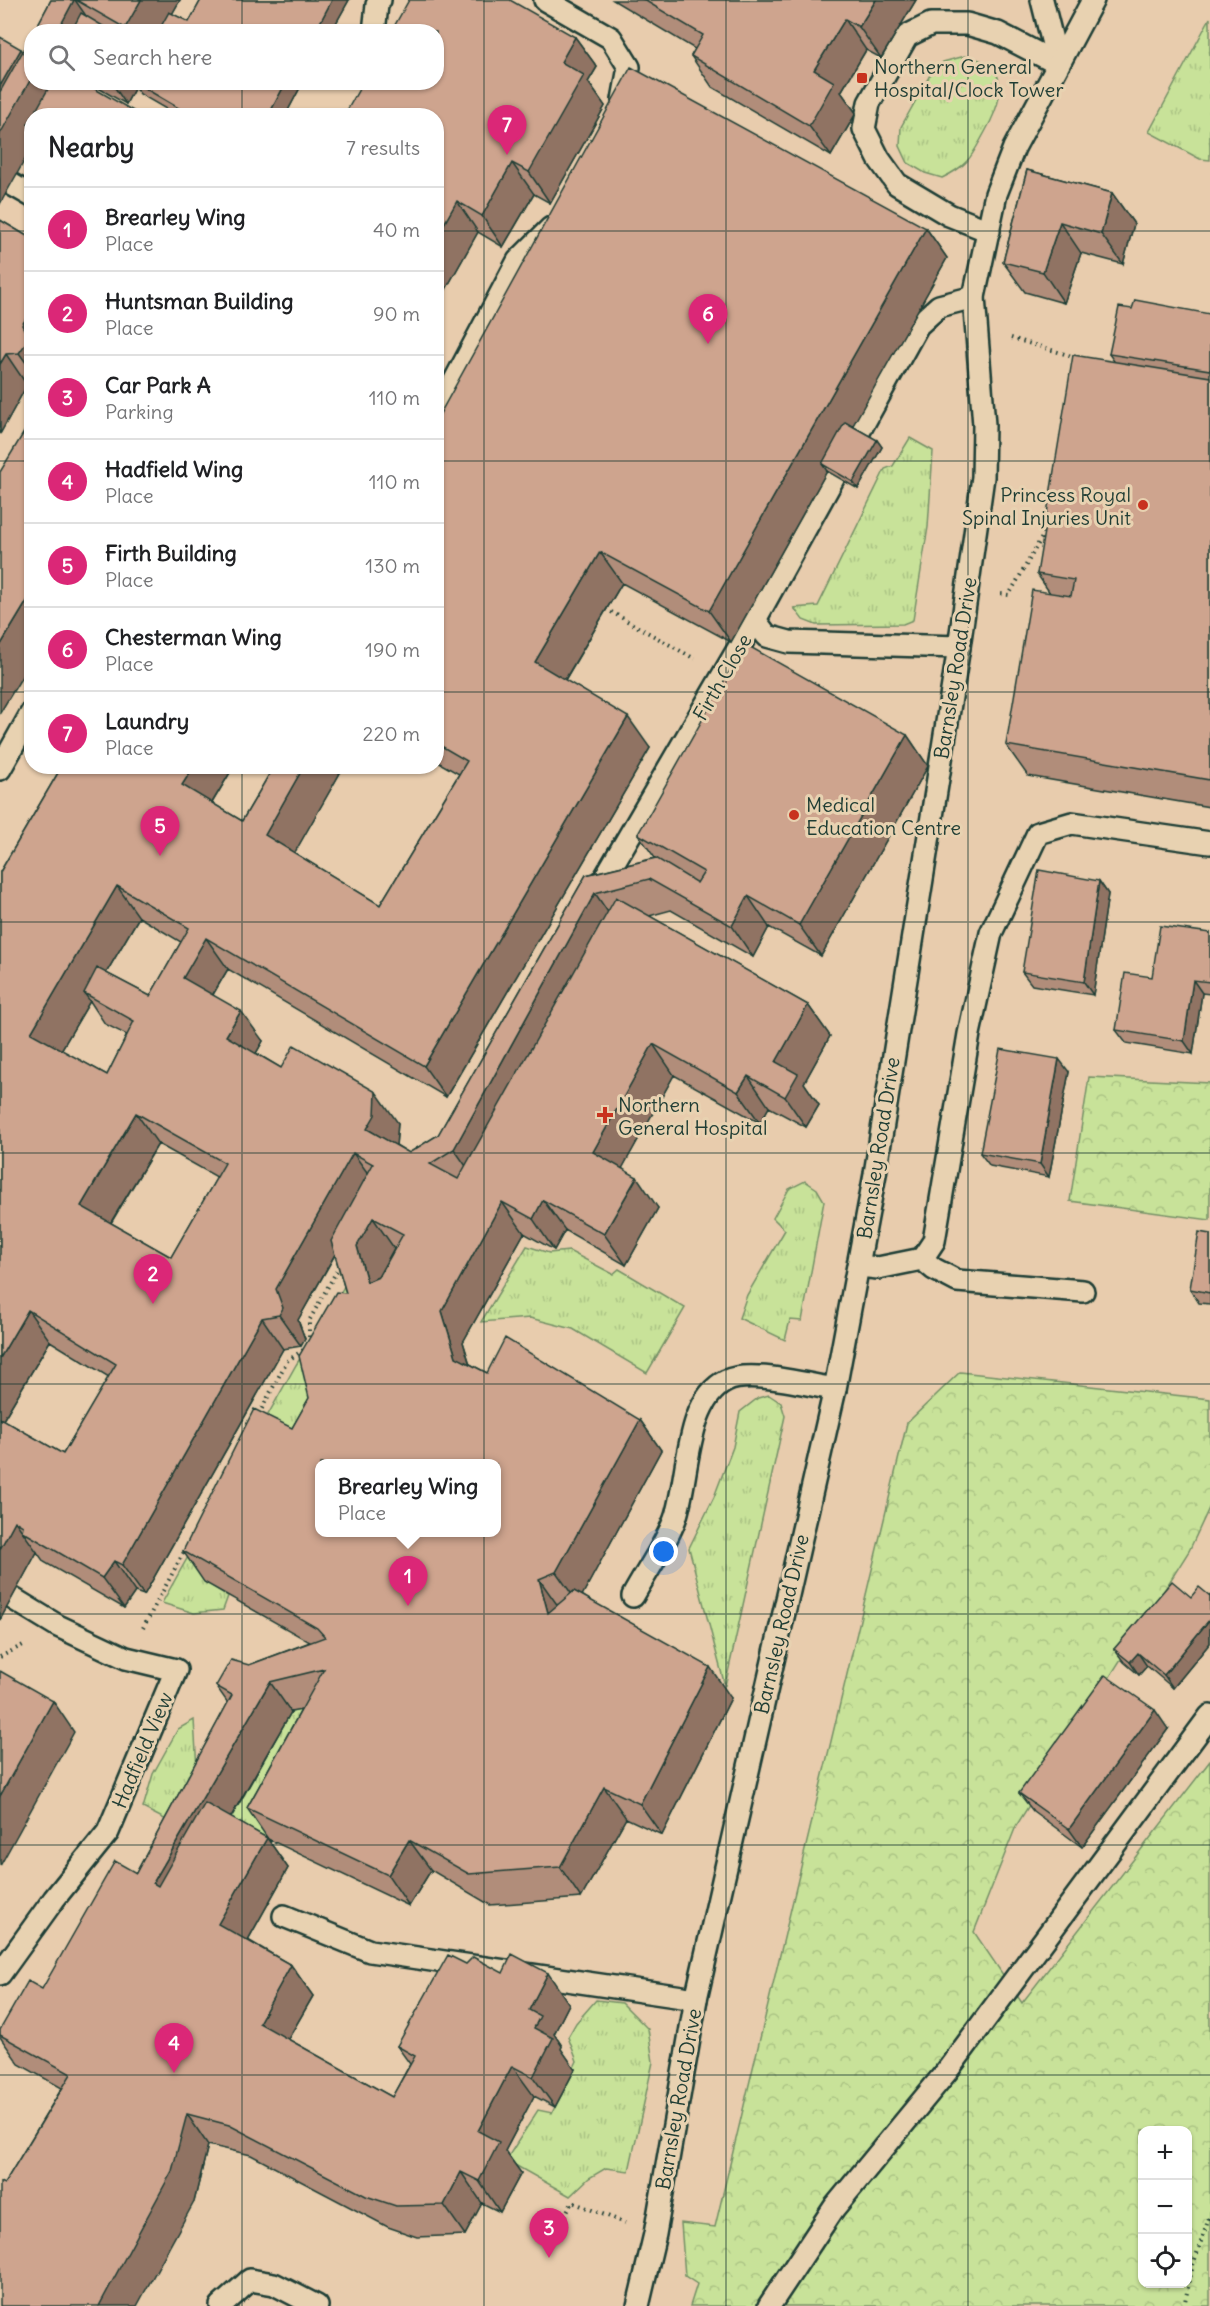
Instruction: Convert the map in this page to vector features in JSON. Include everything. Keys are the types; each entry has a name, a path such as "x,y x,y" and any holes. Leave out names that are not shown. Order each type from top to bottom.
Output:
{"lane":[{"path":"375,24 377,5 380,0"},
{"path":"545,0 611,38 629,67 618,119"},
{"path":"1042,0 1058,64"},
{"name":"Barnsley Road Drive","path":"638,2306 655,2234 696,1999 835,1389 859,1266 959,647 983,477 984,425 974,297 996,194 1014,148 1093,0"},
{"path":"989,231 949,215 897,184 879,159 864,129 869,103 907,36 931,24 967,24 998,33 1058,64"},
{"path":"11,184 24,191"},
{"path":"444,401 518,261 563,217"},
{"name":"Firth Close","path":"587,907 755,620 918,326 939,306 974,297"},
{"path":"755,620 767,636 789,642 959,647"},
{"path":"0,769 24,726"},
{"path":"859,1266 878,1268 922,1259 934,1241 969,1034 991,933 1038,833 1072,823 1210,843"},
{"path":"922,1259 934,1269 957,1281 1083,1291"},
{"path":"633,1596 674,1521 684,1488 694,1421 708,1394 726,1381 751,1375 835,1389"},
{"name":"Hadfield View","path":"0,1974 54,1899 108,1832 176,1670 126,1658 58,1626 12,1598"},
{"path":"769,2306 834,2208 947,2071 1210,1716"},
{"path":"284,1916 370,1951 696,1999"},
{"path":"221,2306 250,2280 274,2284 317,2306"}],"path":[{"path":"1023,341 1079,358"},
{"path":"967,590 1008,595 1045,533 1048,524"},
{"path":"606,609 723,675"},
{"path":"254,1423 287,1361 309,1346 309,1321 343,1260"},
{"path":"126,1658 187,1546"},
{"path":"562,2221 572,2202 655,2234"},
{"path":"1184,2306 1193,2265 1210,2215"}],"green space":[{"path":"1210,18 1210,160 1200,159 1149,132"},
{"path":"965,56 983,61 992,67 1000,85 999,94 990,124 972,154 958,169 942,178 925,173 908,163 900,146 901,127 930,75 943,62"},
{"path":"910,438 933,451 928,527 913,620 903,624 816,625 803,620 794,608 818,606 885,469 893,466"},
{"path":"1089,1077 1210,1083 1210,1220 1070,1201"},
{"path":"805,1181 817,1189 824,1201 802,1321 790,1320 785,1340 739,1318 747,1295 785,1230 773,1218 789,1189"},
{"path":"527,1246 549,1253 569,1251 613,1274 619,1269 685,1308 647,1373 573,1329 530,1318 481,1322"},
{"path":"353,1272 357,1323 205,1582 228,1596 223,1610 194,1613 162,1603 296,1365"},
{"path":"960,1372 1210,1399 1210,1506 1189,1551 1016,1826 974,1932 1022,2003 1210,1761 1210,2306 690,2306 697,2284 685,2276 681,2223 715,2227 907,1423"},
{"path":"769,1395 781,1403 785,1416 725,1686 689,1548 714,1497 733,1447 740,1412 758,1398"},
{"path":"345,1700 268,1839 226,1825 291,1712"},
{"path":"194,1720 197,1769 176,1825 143,1808 153,1774 178,1729"},
{"path":"596,2000 622,2003 648,2029 653,2062 629,2171 606,2168 589,2178 570,2196 506,2160 538,2110 552,2113 577,2061 568,2037 576,2023"}],"building":[{"path":"51,0 74,0 61,24 38,24"},
{"path":"76,0 141,0 127,24 118,24"},
{"path":"201,0 332,0 319,24 162,24 169,12 189,22"},
{"path":"409,0 510,0 575,37 561,62 584,75 529,172 512,163 482,216 457,201 444,224 444,108 348,108 359,90 444,90 444,24 396,24"},
{"path":"644,0 876,0 859,27 845,19 814,70 834,82 809,126 691,56 703,35"},
{"path":"81,13 100,24 75,24"},
{"path":"0,37 21,49 0,86"},
{"path":"24,49 25,90 0,134 0,92"},
{"path":"631,67 926,228 709,611 600,552 535,662 628,717 424,1066 206,938 183,978 241,1011 226,1036 281,1068 294,1045 376,1092 375,1115 367,1129 409,1153 438,1135 586,875 656,858 697,883 704,872 638,834 745,644 907,735 799,925 748,896 732,926 649,879 595,893 454,1149 430,1164 458,1179 616,897 808,1005 776,1062 798,1074 785,1097 748,1076 738,1092 653,1044 593,1152 637,1177 604,1234 543,1200 533,1219 502,1202 442,1311 456,1357 487,1373 505,1338 640,1420 556,1572 539,1579 548,1613 574,1591 710,1667 640,1804 604,1787 560,1867 469,1874 409,1840 388,1875 247,1808 324,1669 270,1682 153,1883 158,1886 205,1803 267,1838 218,1924 291,1965 259,2023 392,2097 415,2056 397,2046 448,1955 466,1964 473,1957 503,1973 512,1954 548,1973 529,2010 540,2016 534,2028 553,2038 533,2077 512,2066 478,2131 499,2142 479,2181 461,2172 444,2205 396,2206 366,2196 229,2125 187,2114 172,2171 99,2306 0,2306 0,2182 4,2184 71,2074 0,2035 0,2030 28,1981 42,1989 115,1861 136,1873 232,1695 216,1686 231,1660 249,1665 325,1637 317,1628 183,1551 254,1409 292,1428 309,1398 299,1356 336,1292 346,1293 331,1241 373,1164 353,1153 276,1289 283,1308 279,1315 262,1318 122,1565 114,1561 102,1578 22,1531 23,1526 15,1521 0,1549 0,1418 63,1454 116,1364 28,1310 0,1358 0,872 57,774 189,774 182,785 242,821 269,774 299,774 265,835 380,905 467,761 444,748 444,406","holes":["117,886 189,928 150,996 97,968 84,993 134,1021 107,1075 31,1033","136,1113 225,1163 171,1257 81,1206","373,1218 403,1234 379,1277 367,1282 357,1246"]},
{"path":"48,90 97,90 128,108 37,108"},
{"path":"148,90 282,90 272,108 178,108"},
{"path":"1027,170 1112,193 1101,234 1060,222 1043,272 1003,262"},
{"path":"0,220 24,234 24,322 22,325 24,346 19,353 6,354 0,364"},
{"path":"1135,300 1210,314 1210,370 1109,354 1119,307 1132,309"},
{"name":"Princess Royal Spinal Injuries Unit","path":"1073,355 1210,377 1210,780 1006,745 1032,590 1071,596 1074,580 1037,574"},
{"path":"845,422 877,440 853,482 822,464"},
{"path":"24,432 24,606 0,646 0,472"},
{"path":"1039,870 1099,881 1084,982 1022,972"},
{"path":"1160,926 1210,933 1210,982 1193,980 1184,1041 1116,1030 1125,973 1152,977"},
{"path":"1000,1049 1059,1059 1040,1164 980,1153"},
{"path":"1199,1232 1210,1234 1210,1293 1190,1289"},
{"path":"1172,1581 1191,1597 1199,1587 1210,1596 1210,1619 1164,1675 1138,1653 1130,1662 1114,1649"},
{"path":"0,1671 53,1701 0,1796"},
{"path":"1105,1675 1155,1710 1069,1829 1019,1793"}],"place":[{"name":"Northern General Hospital/Clock Tower","path":"862,78"},
{"name":"Laundry","path":"507,155"},
{"name":"Chesterman Wing","path":"708,344"},
{"name":"Princess Royal Spinal Injuries Unit","path":"1143,505"},
{"name":"Medical Education Centre","path":"794,815"},
{"name":"Firth Building","path":"160,856"},
{"name":"Northern General Hospital","path":"605,1115"},
{"name":"Huntsman Building","path":"153,1304"},
{"name":"Brearley Wing","path":"408,1606"},
{"name":"Hadfield Wing","path":"174,2073"},
{"name":"Car Park A","path":"549,2258"}]}
